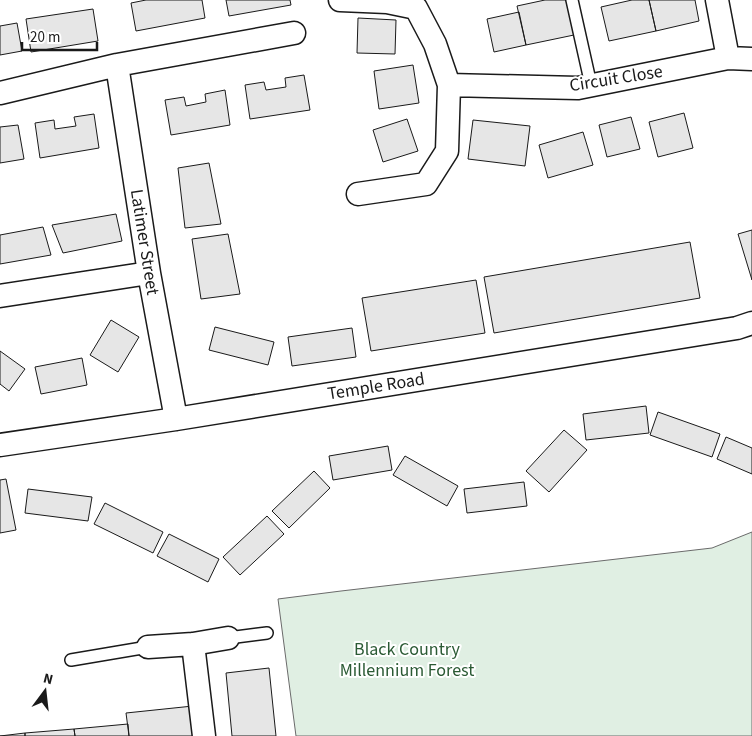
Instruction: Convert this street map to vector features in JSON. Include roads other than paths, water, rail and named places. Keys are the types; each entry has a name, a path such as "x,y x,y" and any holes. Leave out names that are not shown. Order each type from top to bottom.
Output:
{"street":[{"path":"340,0 387,2 416,8 435,44 449,85 447,151 426,184 358,194"},
{"path":"716,0 728,58"},
{"path":"0,94 118,65 294,33"},
{"name":"Circuit Close","path":"449,85 578,88 728,58 752,60"},
{"name":"Latimer Street","path":"118,65 149,272 176,419"},
{"path":"0,296 149,272"},
{"name":"Temple Road","path":"0,445 176,419 737,328 752,323"},
{"path":"148,647 192,644 228,638"},
{"path":"192,644 204,736"}],"lane":[{"path":"572,0 591,85"},
{"path":"228,638 267,633"},
{"path":"71,660 148,647"}],"park label":[{"name":"Black Country Millennium Forest","path":"407,660"}]}
